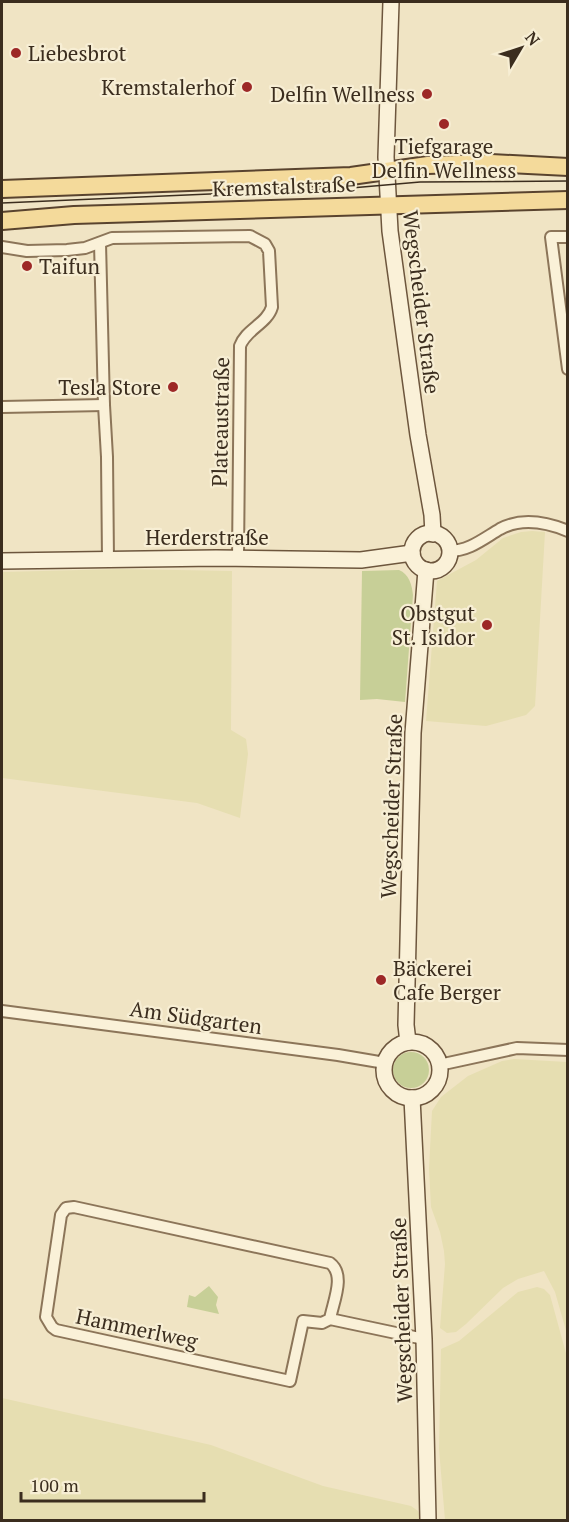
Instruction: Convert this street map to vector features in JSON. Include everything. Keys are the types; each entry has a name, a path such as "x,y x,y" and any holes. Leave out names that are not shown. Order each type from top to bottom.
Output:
{"main road":[{"path":"2,189 351,176 428,165 491,163 567,167"},
{"name":"Kremstalstraße","path":"2,222 74,215 567,200"}],"street":[{"name":"Wegscheider Straße","path":"391,2 387,84 387,171 391,237 433,534"},
{"name":"Plateaustraße","path":"2,247 27,251 67,250 85,248 112,238 250,236 265,244 269,251 272,308 265,319 246,334 240,346 238,558"},
{"path":"567,237 551,237 567,369"},
{"path":"100,243 108,559"},
{"path":"2,407 104,405"},
{"path":"449,551 468,548 514,524 540,522 567,531"},
{"path":"433,534 444,539 449,551 448,559 441,568 436,570 426,570 417,565 412,553 415,542 420,537 433,534"},
{"name":"Herderstraße","path":"2,561 238,558 361,560 412,553"},
{"name":"Wegscheider Straße","path":"408,1042 406,1025 413,733 426,570"},
{"name":"Am Südgarten","path":"2,1011 303,1050 385,1064"},
{"path":"408,1042 416,1042 430,1049 439,1065 438,1080 435,1086 425,1095 412,1098 399,1095 388,1084 385,1077 385,1064 392,1050 408,1042"},
{"path":"439,1065 517,1048 567,1050"},
{"name":"Wegscheider Straße","path":"412,1098 424,1339 428,1521"},
{"name":"Hammerlweg","path":"330,1319 339,1278 336,1269 330,1263 74,1207 66,1208 61,1215 46,1317 51,1327 57,1330 290,1381 303,1321 322,1323 330,1319 424,1339"}],"shaded area":[{"name":"Obstgut St. Isidor","path":"532,531 545,532 535,706 526,715 486,726 426,721 437,581 476,560 503,538"},
{"path":"121,569 232,571 231,730 246,739 248,754 240,818 197,803 2,778 2,572"},
{"path":"514,1059 567,1062 567,1334 555,1292 544,1271 518,1279 503,1288 466,1324 456,1332 447,1333 440,1328 444,1251 431,1207 429,1169 432,1111 441,1097 468,1076 502,1061"},
{"path":"537,1287 544,1289 550,1295 567,1357 567,1520 445,1520 439,1449 441,1349 459,1341 518,1292"},
{"path":"2,1398 211,1445 323,1486 411,1506 418,1511 421,1520 2,1520"}],"green space":[{"path":"399,570 409,580 413,595 405,702 360,700 362,571"},
{"path":"411,1052 423,1058 429,1070 423,1082 411,1088 399,1082 393,1070 399,1058"},
{"path":"209,1286 218,1297 216,1305 219,1314 187,1307 189,1295 195,1297"}],"tram line":[{"path":"2,203 351,188 420,182 568,181"}],"place":[{"name":"Liebesbrot","path":"16,53"},
{"name":"Kremstalerhof","path":"247,87"},
{"name":"Delfin Wellness","path":"427,94"},
{"name":"Tiefgarage Delfin Wellness","path":"444,124"},
{"name":"Taifun","path":"27,266"},
{"name":"Tesla Store","path":"173,387"},
{"name":"Obstgut St. Isidor","path":"487,625"},
{"name":"Bäckerei Cafe Berger","path":"381,980"}]}
